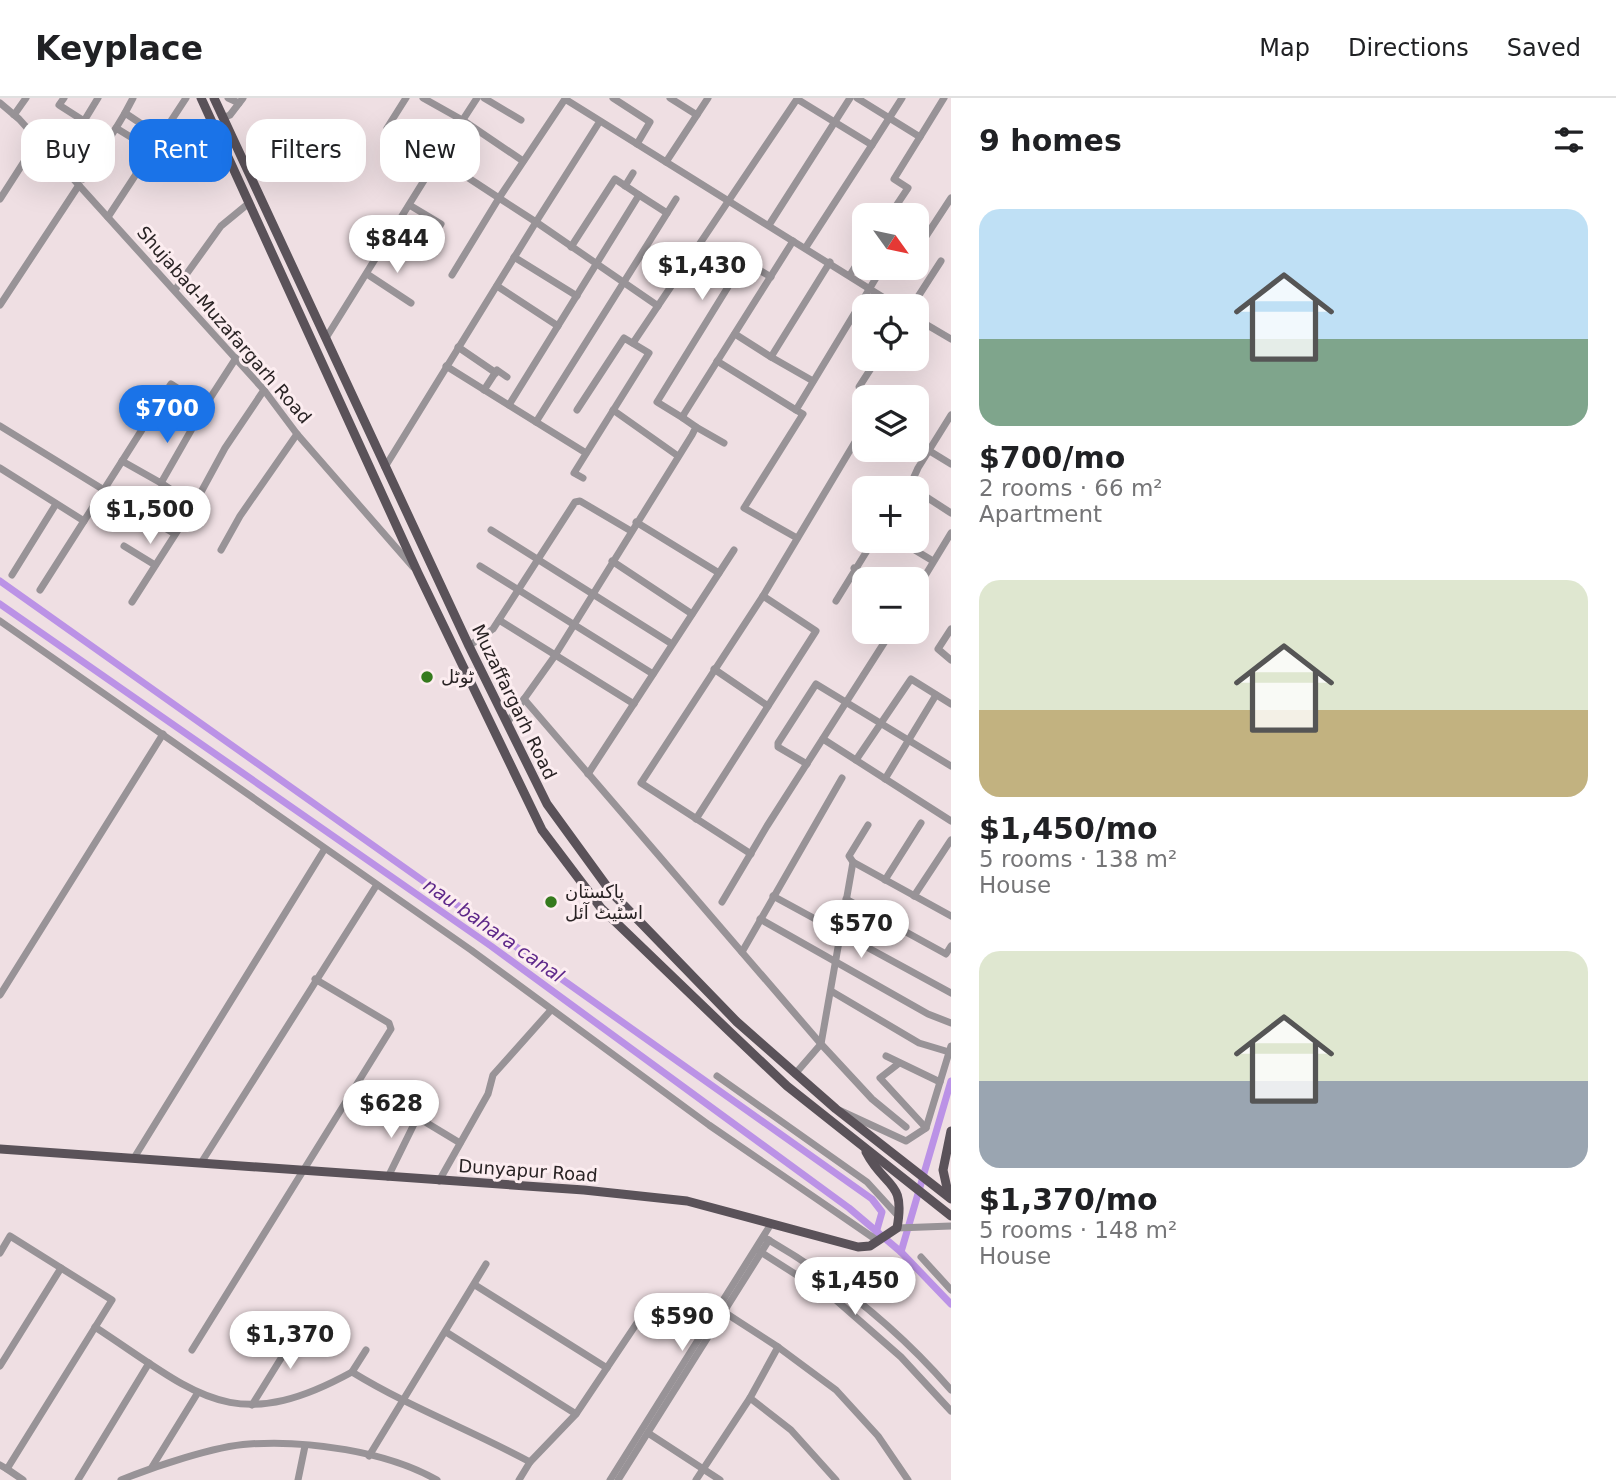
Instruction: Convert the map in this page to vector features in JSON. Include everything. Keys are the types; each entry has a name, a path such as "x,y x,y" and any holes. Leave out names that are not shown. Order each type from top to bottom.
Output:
{"main road":[{"name":"Muzaffargarh Road","path":"201,98 418,573 542,830 601,908 705,1009 787,1086 951,1216"},
{"name":"Muzaffargarh Road","path":"221,99 223,118 469,646 547,804 611,892 714,999 836,1109 950,1199"},
{"path":"705,1009 714,999"},
{"path":"950,1199 943,1170 951,1131"},
{"path":"864,1147 874,1167 899,1194 898,1226 878,1241"},
{"name":"Dunyapur Road","path":"0,1149 687,1201 858,1247 878,1241"}],"street":[{"path":"14,115 26,98"},
{"path":"64,98 59,105 84,121 98,98"},
{"path":"129,136 116,128 133,98"},
{"path":"173,119 186,98"},
{"path":"393,119 406,98"},
{"path":"423,98 460,119"},
{"path":"465,119 477,98"},
{"path":"485,98 521,120"},
{"path":"612,98 650,122 637,144"},
{"path":"670,98 697,115"},
{"path":"666,162 708,98"},
{"path":"634,343 796,98 872,145"},
{"path":"769,225 850,98"},
{"path":"858,98 920,137"},
{"path":"806,247 902,98"},
{"path":"898,203 908,188 894,179 944,98"},
{"path":"221,99 241,101"},
{"path":"452,275 565,99 879,294"},
{"path":"223,118 230,115 241,101"},
{"name":"Shujabad-Muzafargarh Road","path":"0,103 21,122"},
{"path":"125,113 134,119"},
{"path":"385,467 600,121"},
{"path":"480,132 523,162"},
{"path":"1,196 21,166"},
{"path":"625,186 633,173"},
{"path":"570,247 615,179 667,213"},
{"path":"0,305 81,182"},
{"name":"Shujabad-Muzafargarh Road","path":"81,182 108,217 264,390 297,434 418,573"},
{"path":"108,217 132,182"},
{"path":"326,338 424,182"},
{"path":"475,182 658,306"},
{"path":"509,405 639,195"},
{"path":"929,232 951,198"},
{"path":"536,422 676,199"},
{"path":"175,290 221,226 249,202"},
{"path":"411,205 441,224 433,236"},
{"path":"399,223 414,234"},
{"path":"682,418 793,241"},
{"path":"514,257 576,296"},
{"path":"724,443 657,402 744,261 771,277"},
{"path":"920,294 941,261"},
{"path":"771,356 830,262"},
{"path":"367,274 411,303"},
{"path":"796,410 875,280"},
{"path":"497,286 558,326"},
{"path":"929,325 951,339"},
{"path":"735,334 813,381"},
{"path":"577,410 624,338 649,353 574,473 583,478"},
{"path":"458,347 496,373"},
{"path":"161,483 236,359"},
{"path":"718,361 803,414 744,508 797,538"},
{"path":"446,366 586,453"},
{"path":"484,390 497,370 507,377"},
{"path":"40,590 171,384 205,407"},
{"path":"132,603 194,505 225,448 264,390"},
{"path":"613,410 678,456"},
{"path":"929,448 951,415"},
{"path":"0,426 104,490"},
{"path":"507,723 554,657 696,427"},
{"path":"221,550 240,516 297,434"},
{"path":"751,854 641,783 763,596 852,447"},
{"path":"929,451 951,464"},
{"path":"122,461 194,505"},
{"path":"0,468 84,521"},
{"path":"929,499 951,513"},
{"path":"469,646 493,629 575,502 580,501 631,531"},
{"path":"12,575 56,504"},
{"path":"144,515 175,534"},
{"path":"636,522 719,573"},
{"path":"491,530 672,645"},
{"path":"929,568 951,533"},
{"path":"124,546 155,565"},
{"path":"588,774 733,550"},
{"path":"920,553 933,561"},
{"path":"612,561 692,614"},
{"path":"480,566 516,591 653,674"},
{"path":"836,601 852,572"},
{"path":"696,819 816,631 763,596"},
{"path":"499,620 554,657 634,704"},
{"path":"0,621 163,734 720,1133 878,1241"},
{"path":"951,629 938,649 951,660"},
{"path":"722,902 883,644"},
{"path":"714,669 768,706"},
{"path":"856,760 911,679 951,704"},
{"path":"807,764 778,747 778,743 814,684 951,766"},
{"path":"885,779 936,695"},
{"path":"524,699 821,1045 872,1099 906,1127"},
{"path":"0,995 163,734"},
{"path":"822,739 951,821"},
{"path":"742,952 842,778"},
{"path":"885,880 921,823"},
{"path":"868,825 849,856 853,862 951,916"},
{"path":"914,896 951,840"},
{"path":"134,1158 324,850"},
{"path":"795,1074 821,1045 853,862"},
{"path":"201,1163 376,886"},
{"path":"773,896 951,993"},
{"path":"846,899 946,954 951,946"},
{"path":"760,919 928,1014 951,1023"},
{"path":"192,1350 305,1171 392,1026 315,979"},
{"path":"831,991 919,1043 950,1049 926,1128 906,1141 836,1109"},
{"path":"439,1181 488,1094 493,1075 551,1010"},
{"path":"886,1056 940,1082"},
{"path":"898,1064 880,1078 926,1128"},
{"path":"717,1076 867,1182 898,1226 951,1226"},
{"path":"359,1082 460,1143"},
{"path":"388,1177 418,1116"},
{"path":"618,1480 724,1312 766,1238 771,1224"},
{"path":"0,1253 10,1236 112,1300 3,1467 23,1480"},
{"path":"766,1238 847,1292 919,1354 951,1390"},
{"path":"759,1251 836,1300 901,1357 951,1411"},
{"path":"610,1480 759,1251"},
{"path":"921,1257 951,1290"},
{"path":"369,1455 486,1264"},
{"path":"0,1366 61,1268"},
{"path":"475,1285 607,1368"},
{"path":"724,1312 778,1347 836,1390 878,1436 908,1480"},
{"path":"519,1480 530,1462 576,1414 641,1317"},
{"path":"252,1405 303,1323"},
{"path":"95,1327 197,1394 235,1405 275,1404 317,1391 352,1372 366,1350"},
{"path":"446,1332 576,1414"},
{"path":"696,1480 750,1398 778,1347"},
{"path":"78,1480 149,1363"},
{"path":"352,1372 402,1402 481,1436 530,1462"},
{"path":"152,1467 197,1394"},
{"path":"750,1398 791,1430 836,1480"},
{"path":"648,1433 720,1480"},
{"path":"121,1480 152,1467 248,1443 347,1449 422,1472 436,1480"},
{"path":"298,1480 305,1446"}],"waterway":[{"path":"0,581 872,1199 882,1212 876,1233"},
{"name":"nau bahara canal","path":"0,604 491,946 849,1208 901,1252 951,1304"},
{"path":"901,1252 951,1081"}],"place":[{"name":"ٹوٹل","path":"427,677"},
{"name":"پاکستان اسٹیٹ آئل","path":"551,902"}]}
